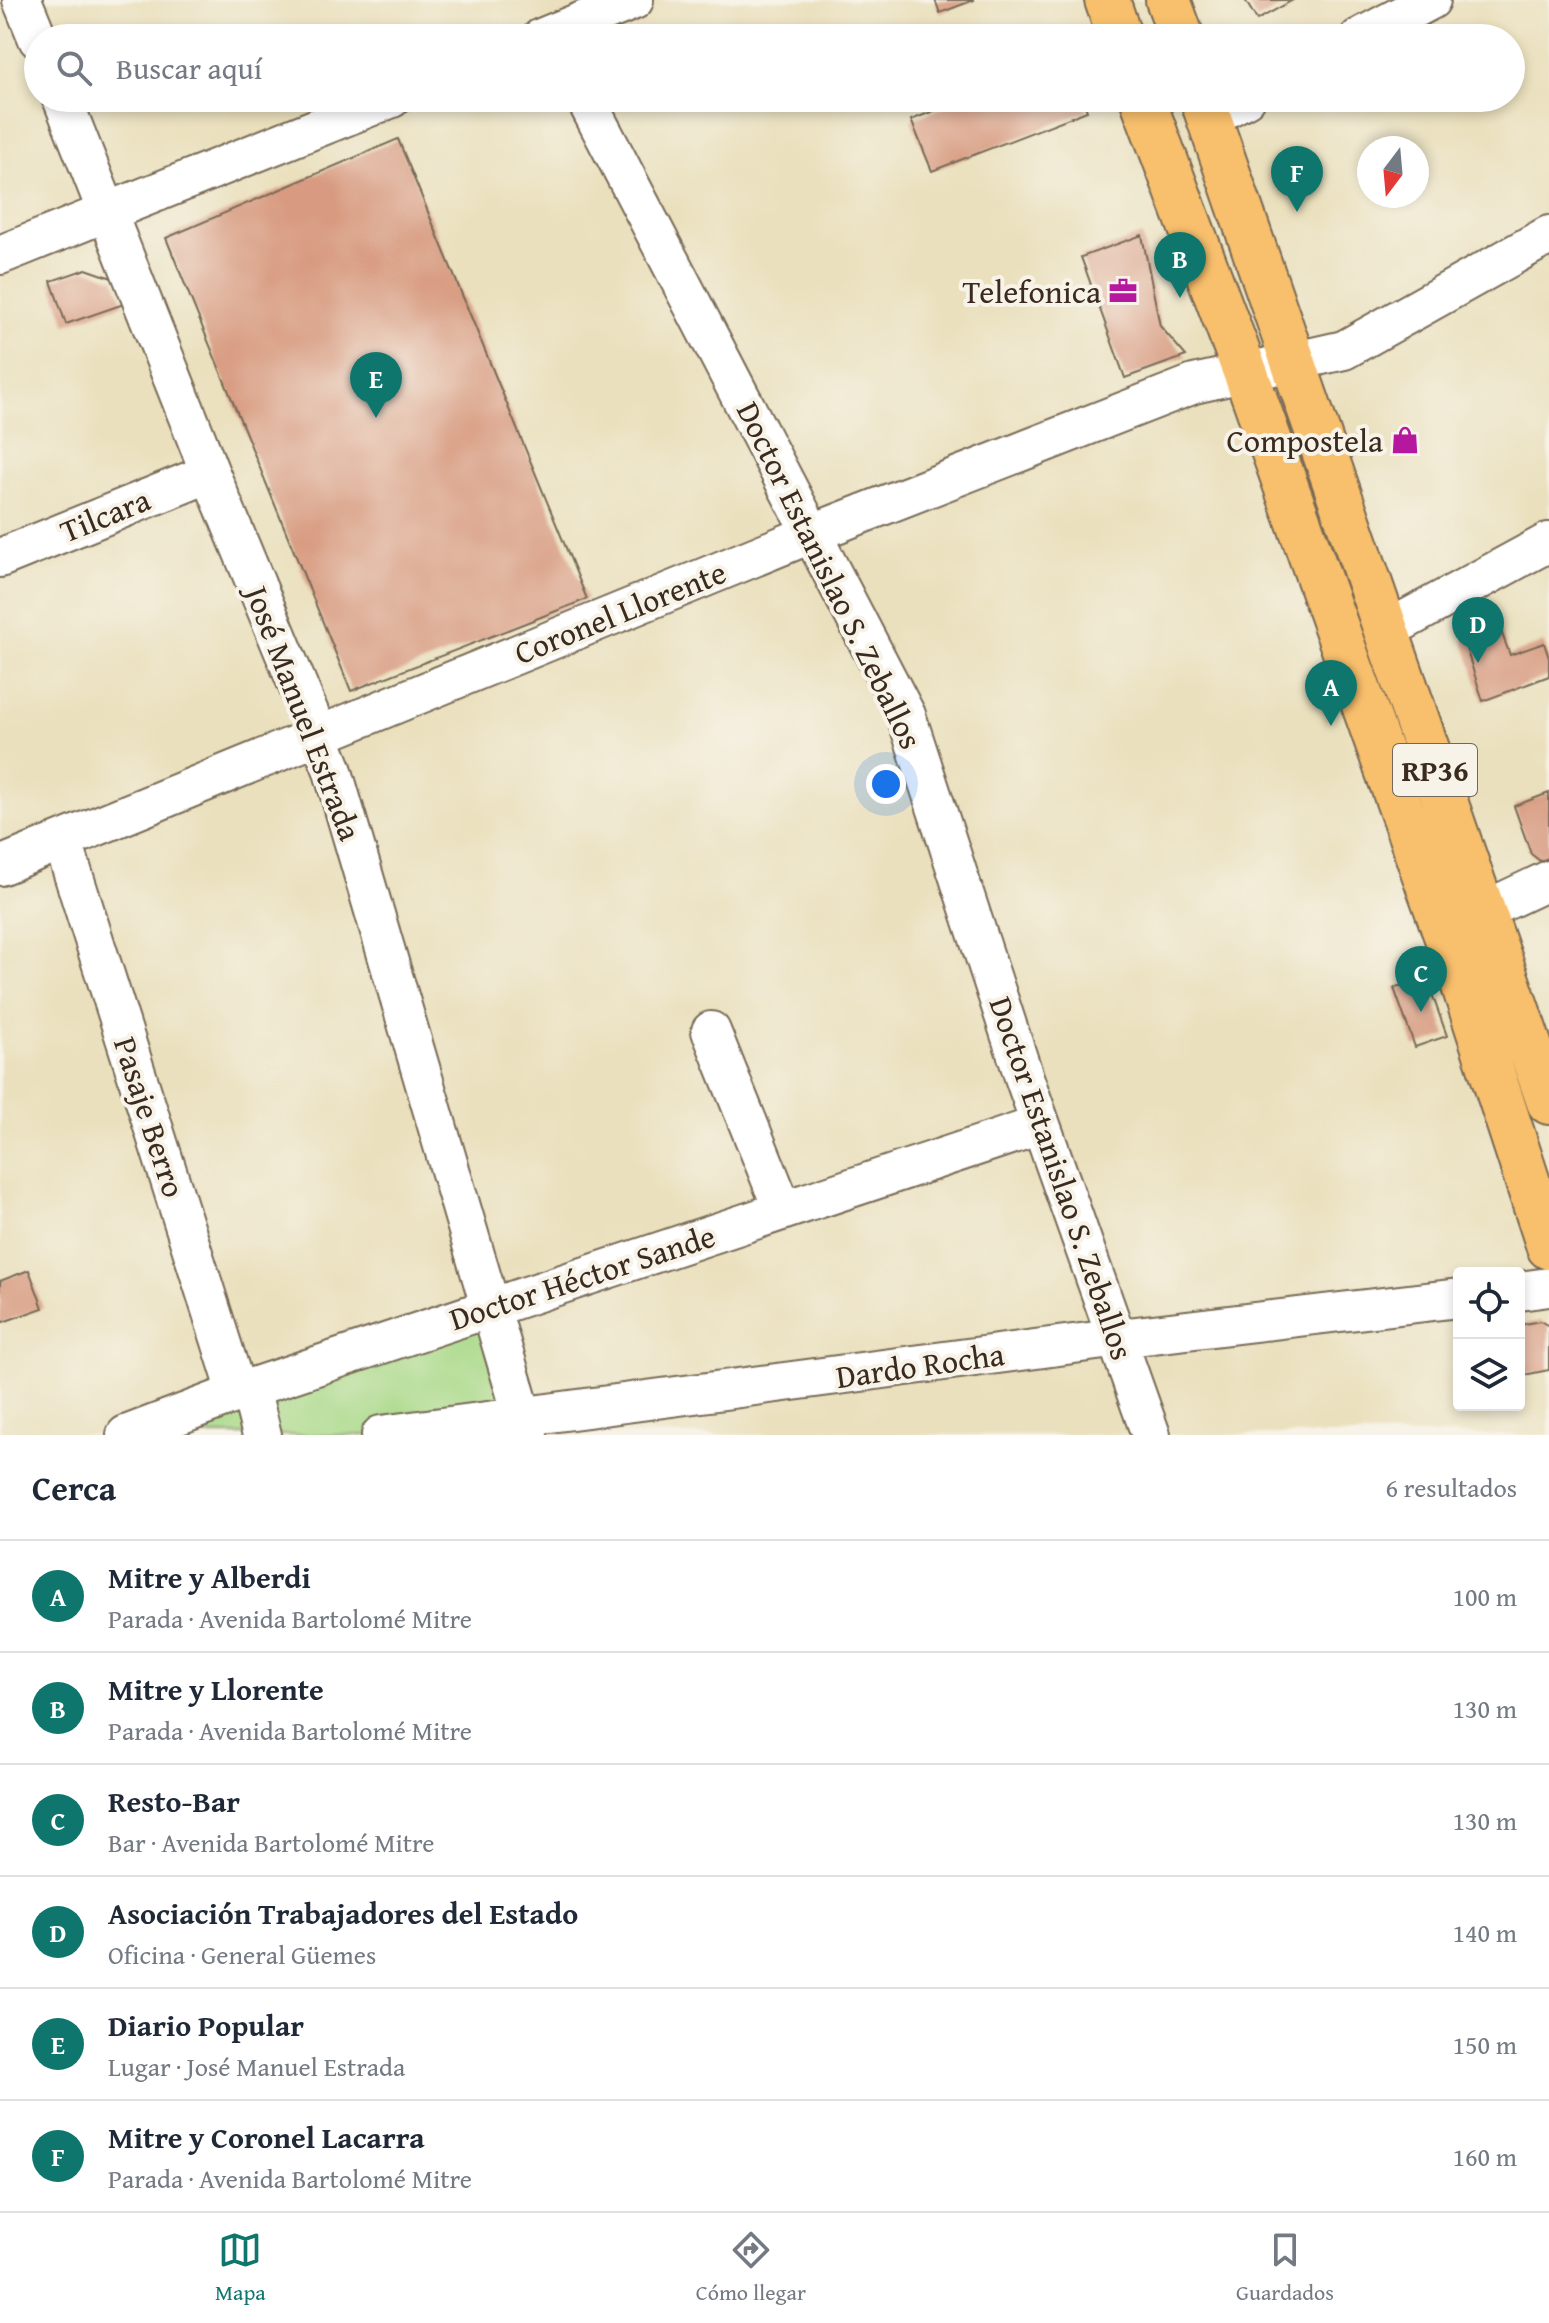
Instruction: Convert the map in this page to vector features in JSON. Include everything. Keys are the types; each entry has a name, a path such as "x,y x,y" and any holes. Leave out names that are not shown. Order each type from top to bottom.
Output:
{"main road":[{"path":"1107,0 1115,24"},
{"path":"1168,0 1177,24"},
{"name":"RP36","path":"1147,112 1246,374 1444,930 1549,1247"},
{"name":"RP36","path":"1221,112 1296,362 1549,1102"}],"street":[{"path":"22,0 32,24"},
{"path":"579,24 634,0"},
{"path":"1386,24 1431,0"},
{"name":"José Manuel Estrada","path":"68,112 210,473 332,768 525,1427"},
{"path":"0,255 357,112"},
{"name":"Doctor Estanislao S. Zeballos","path":"592,112 906,715 1040,1125 1119,1338 1151,1435"},
{"name":"Coronel Llorente","path":"0,866 813,533 1194,384 1344,350 1549,235"},
{"name":"Tilcara","path":"0,558 210,473"},
{"path":"1387,630 1549,542"},
{"name":"Pasaje Berro","path":"63,842 244,1390 262,1435"},
{"path":"1444,930 1549,880"},
{"path":"711,1031 783,1210"},
{"name":"Doctor Héctor Sande","path":"126,1435 244,1390 1040,1125"},
{"path":"1525,1290 1549,1287"},
{"name":"Dardo Rocha","path":"381,1435 525,1427 1119,1338 1453,1299"}],"green space":[{"path":"491,1307 522,1419 381,1435 126,1435"}],"building":[{"path":"935,0 974,0 940,13"},
{"path":"1245,0 1293,0 1257,20"},
{"path":"931,112 1084,112 932,171 911,120"},
{"path":"398,139 587,599 351,691 166,238"},
{"name":"Telefonica","path":"1142,235 1160,326 1186,356 1125,378 1081,257"},
{"path":"86,269 115,279 124,304 66,324 51,281"},
{"path":"1493,610 1510,655 1544,643 1549,658 1549,676 1483,701 1464,642 1469,624"},
{"path":"1549,793 1549,858 1540,861 1531,854 1514,806"},
{"path":"1426,977 1447,1036 1415,1047 1394,988"},
{"path":"29,1270 43,1308 0,1323 0,1281"},
{"path":"1540,1321 1549,1326 1549,1370 1525,1375 1525,1324"}],"place":[{"name":"Mitre y Coronel Lacarra","path":"1297,212"},
{"name":"Telefonica","path":"1123,291"},
{"name":"Mitre y Llorente","path":"1180,298"},
{"name":"Diario Popular","path":"376,418"},
{"name":"Compostela","path":"1405,440"},
{"name":"Asociación Trabajadores del Estado","path":"1478,663"},
{"name":"Mitre y Alberdi","path":"1331,726"},
{"name":"Resto-Bar","path":"1421,1012"}]}
